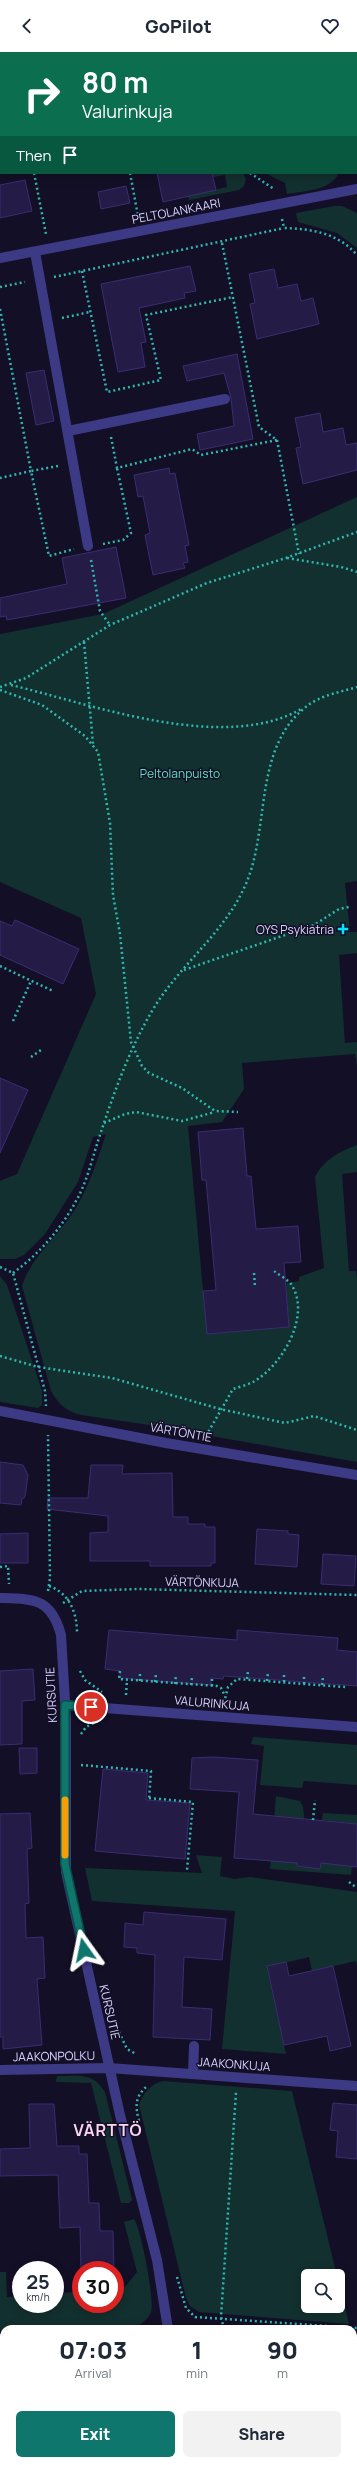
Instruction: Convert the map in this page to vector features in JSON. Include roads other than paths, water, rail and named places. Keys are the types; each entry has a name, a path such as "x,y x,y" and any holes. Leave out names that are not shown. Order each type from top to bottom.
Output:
{"street":[{"name":"PELTOLANKAARI","path":"0,258 357,189"},
{"path":"35,252 88,546"},
{"path":"68,431 225,399"},
{"name":"VÄRTÖNTIE","path":"0,1411 201,1449 357,1475"},
{"name":"KURSUTIE","path":"5,1598 26,1599 48,1607 61,1635 65,1705 66,1872 109,2068 157,2260 167,2325"},
{"name":"VALURINKUJA","path":"65,1705 357,1727"},
{"path":"192,2074 194,2046"},
{"name":"JAAKONPOLKU","path":"0,2070 109,2068"},
{"name":"JAAKONKUJA","path":"109,2068 357,2086"}],"place":[{"name":"OYS Psykiatria","path":"343,929"}],"district":[{"name":"VÄRTTÖ","path":"108,2130"}],"park label":[{"name":"Peltolanpuisto","path":"180,773"}]}
